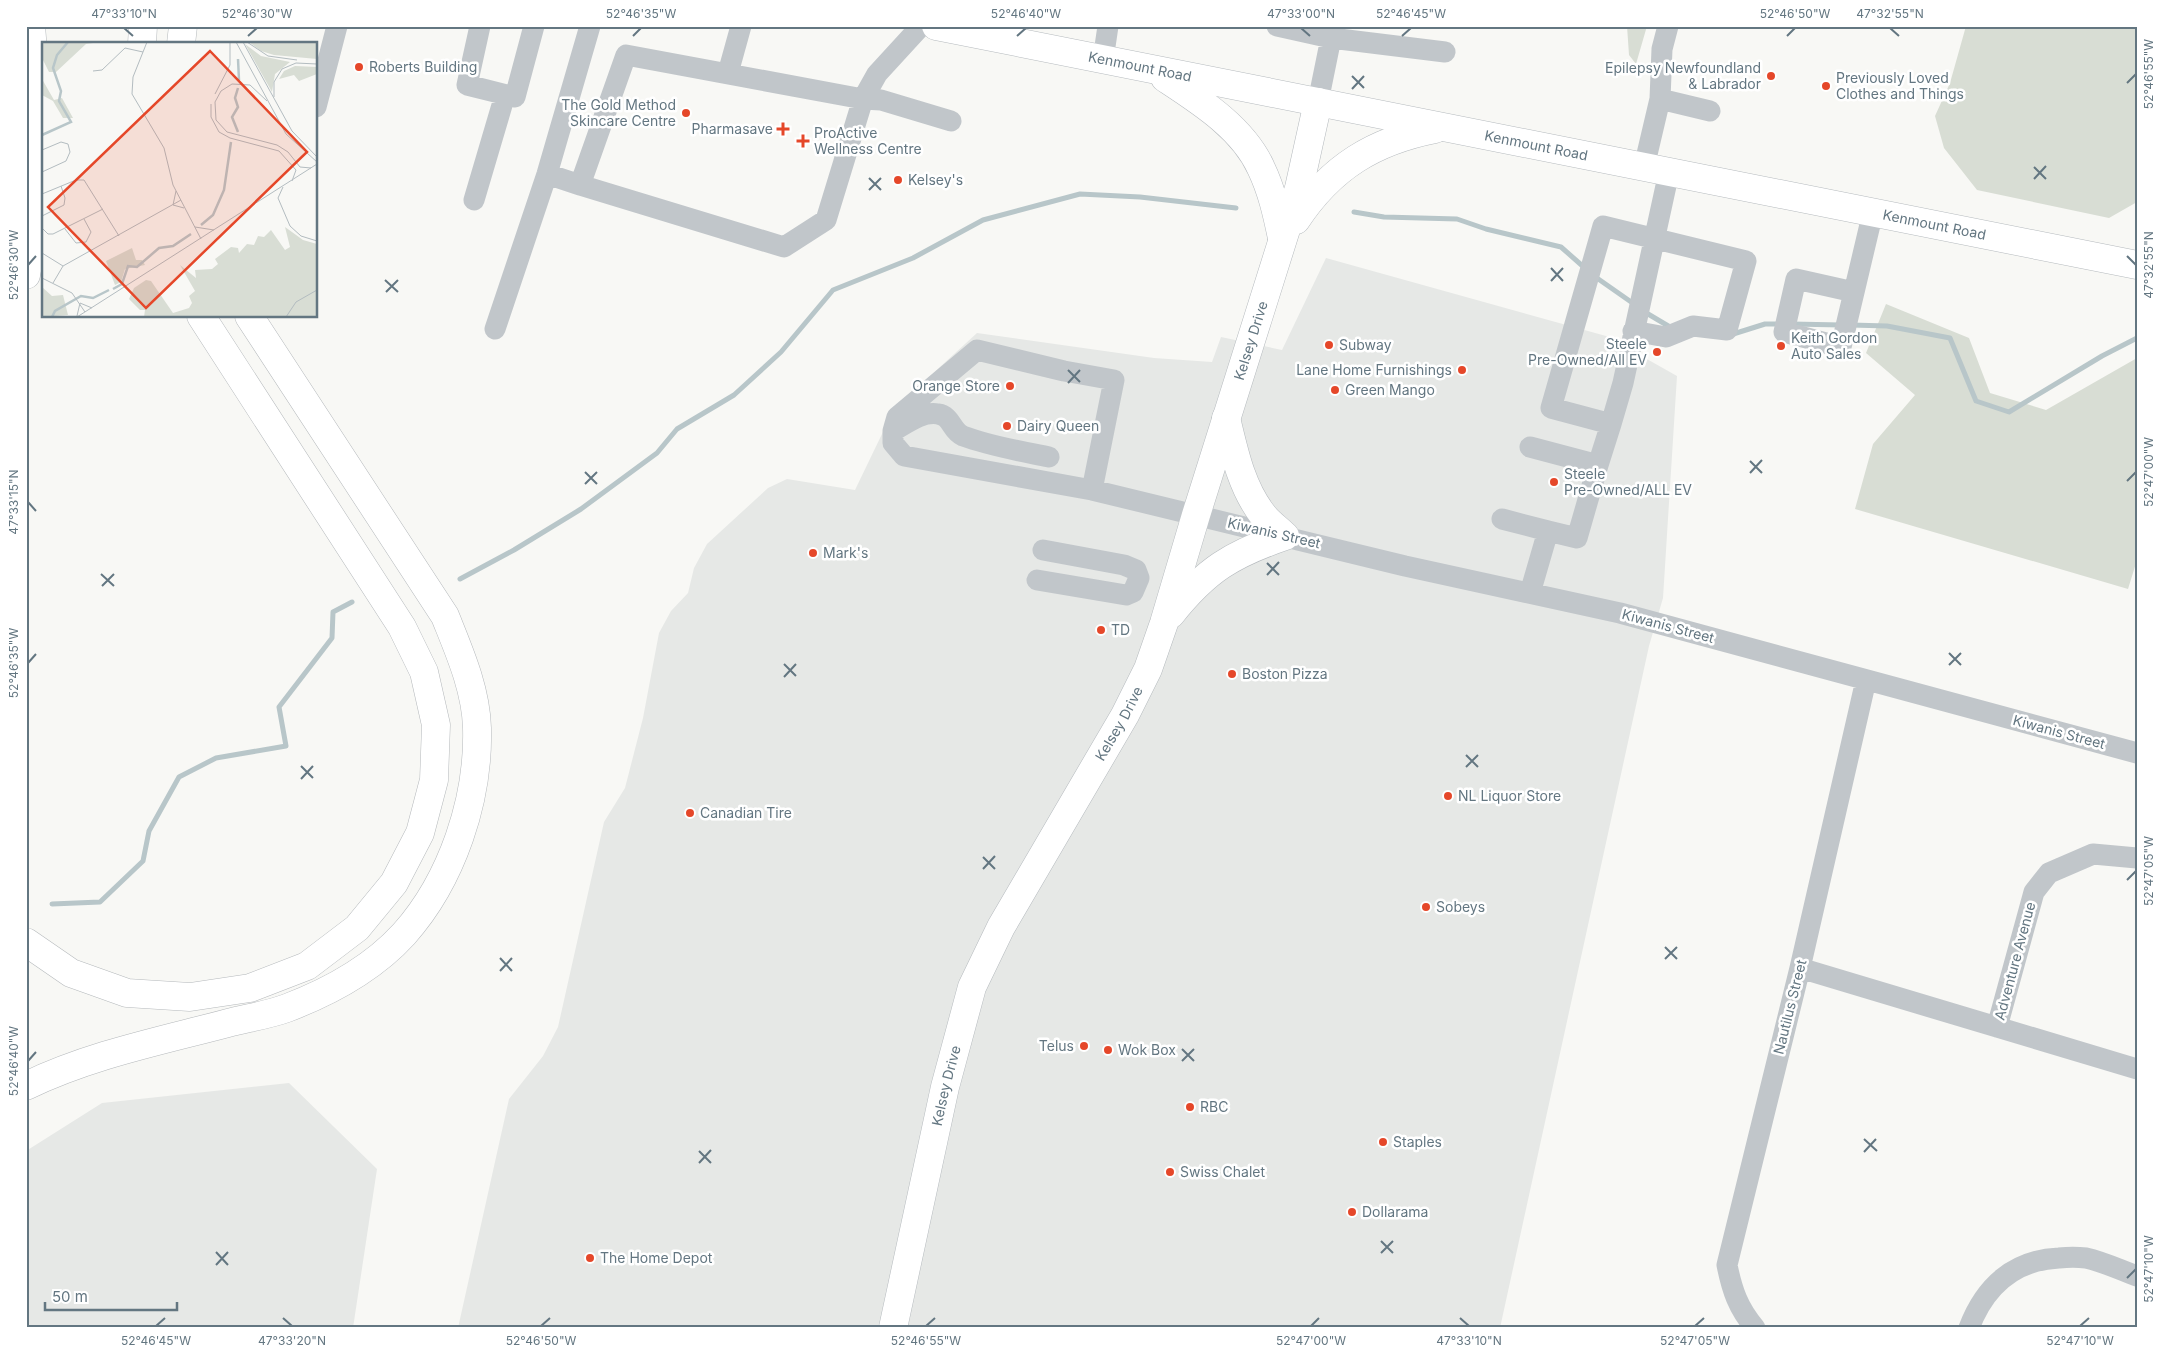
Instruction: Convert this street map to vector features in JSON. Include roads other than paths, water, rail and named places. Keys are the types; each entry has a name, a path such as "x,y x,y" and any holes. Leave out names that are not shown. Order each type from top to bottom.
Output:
{"main road":[{"path":"26,275 39,177 37,95 31,26"},
{"path":"142,42 144,26"},
{"path":"181,42 183,26"},
{"name":"Kenmount Road","path":"936,26 2137,265"},
{"path":"1152,69 1196,98 1245,143 1261,167 1272,196 1283,240"},
{"name":"Kelsey Drive","path":"893,1328 947,1079 972,986 1001,927 1138,691 1164,623 1226,417 1299,188 1318,102"},
{"path":"1283,240 1313,194 1358,158 1381,144 1404,136 1445,127"},
{"path":"26,942 71,973 127,993 190,997 250,988 307,966 357,928 394,883 420,833 434,780 436,725 424,672 402,627 202,318"},
{"path":"26,1086 104,1055 286,1008 336,986 372,962 404,934 435,889 458,840 473,786 477,727 466,671 445,616 249,318"},
{"path":"1164,623 1193,587 1219,565 1249,549 1285,536 1263,515 1246,487 1235,458 1226,417"}],"street":[{"path":"318,99 337,26"},
{"path":"480,26 466,85 515,97 534,26"},
{"path":"495,329 547,174 590,26"},
{"path":"728,73 741,26"},
{"path":"547,174 784,247 826,220 863,99 877,74 921,26"},
{"path":"1103,60 1108,26"},
{"path":"1277,26 1331,38 1445,52"},
{"path":"1502,519 1577,538 1623,383 1654,238 1661,57 1668,26"},
{"path":"1318,102 1331,38"},
{"path":"580,185 626,55 863,99 881,100 951,121"},
{"path":"474,200 504,94"},
{"path":"1660,99 1710,111"},
{"path":"1854,292 1873,212"},
{"path":"1611,424 1551,408 1603,226 1746,261 1727,330 1693,326 1666,337 1633,331"},
{"path":"893,431 898,417 977,350 1064,371 1114,380 1092,490"},
{"path":"893,431 916,418 936,413 946,416 955,431 962,435 987,444 1049,457"},
{"name":"Kiwanis Street","path":"893,431 893,442 904,456 1092,490 1405,566 1620,613 2137,753"},
{"path":"1530,447 1598,465"},
{"path":"1530,593 1548,531"},
{"path":"1037,580 1126,595 1135,590 1139,578 1136,570 1124,565 1043,550"},
{"name":"Nautilus Street","path":"1755,1328 1743,1314 1733,1295 1726,1265 1800,968 1866,680"},
{"name":"Adventure Avenue","path":"1996,1027 2034,892 2049,873 2093,854 2137,858"},
{"name":"Adventure Avenue","path":"1800,968 2137,1069"},
{"path":"1969,1328 1981,1302 1992,1286 2007,1274 2043,1259 2084,1258 2137,1276"}],"waterway":[{"path":"460,579 514,550 581,509 657,453 677,429 734,395 781,352 833,290 913,258 983,220 1080,194 1140,197 1236,208"},
{"path":"1354,212 1384,217 1457,219 1486,229 1561,247 1586,269"},
{"path":"1594,276 1634,304"},
{"path":"1643,311 1670,327"},
{"path":"1730,335 1765,324 1780,324"},
{"path":"1791,324 1842,325"},
{"path":"1851,325 1887,326 1950,338 1976,401 2009,412 2102,356 2137,338"},
{"path":"52,904 100,902 143,861 149,831 179,777 216,758 286,746 279,707 332,638 333,612 352,602"}],"place":[{"name":"Roberts Building","path":"359,67"},
{"name":"Epilepsy Newfoundland & Labrador","path":"1771,76"},
{"name":"Previously Loved Clothes and Things","path":"1826,86"},
{"name":"The Gold Method Skincare Centre","path":"686,113"},
{"name":"Pharmasave","path":"783,129"},
{"name":"ProActive Wellness Centre","path":"803,141"},
{"name":"Kelsey's","path":"898,180"},
{"name":"Subway","path":"1329,345"},
{"name":"Keith Gordon Auto Sales","path":"1781,346"},
{"name":"Steele Pre-Owned/All EV","path":"1657,352"},
{"name":"Lane Home Furnishings","path":"1462,370"},
{"name":"Orange Store","path":"1010,386"},
{"name":"Green Mango","path":"1335,390"},
{"name":"Dairy Queen","path":"1007,426"},
{"name":"Steele Pre-Owned/ALL EV","path":"1554,482"},
{"name":"Mark's","path":"813,553"},
{"name":"TD","path":"1101,630"},
{"name":"Boston Pizza","path":"1232,674"},
{"name":"NL Liquor Store","path":"1448,796"},
{"name":"Canadian Tire","path":"690,813"},
{"name":"Sobeys","path":"1426,907"},
{"name":"Telus","path":"1084,1046"},
{"name":"Wok Box","path":"1108,1050"},
{"name":"RBC","path":"1190,1107"},
{"name":"Staples","path":"1383,1142"},
{"name":"Swiss Chalet","path":"1170,1172"},
{"name":"Dollarama","path":"1352,1212"},
{"name":"The Home Depot","path":"590,1258"}]}
